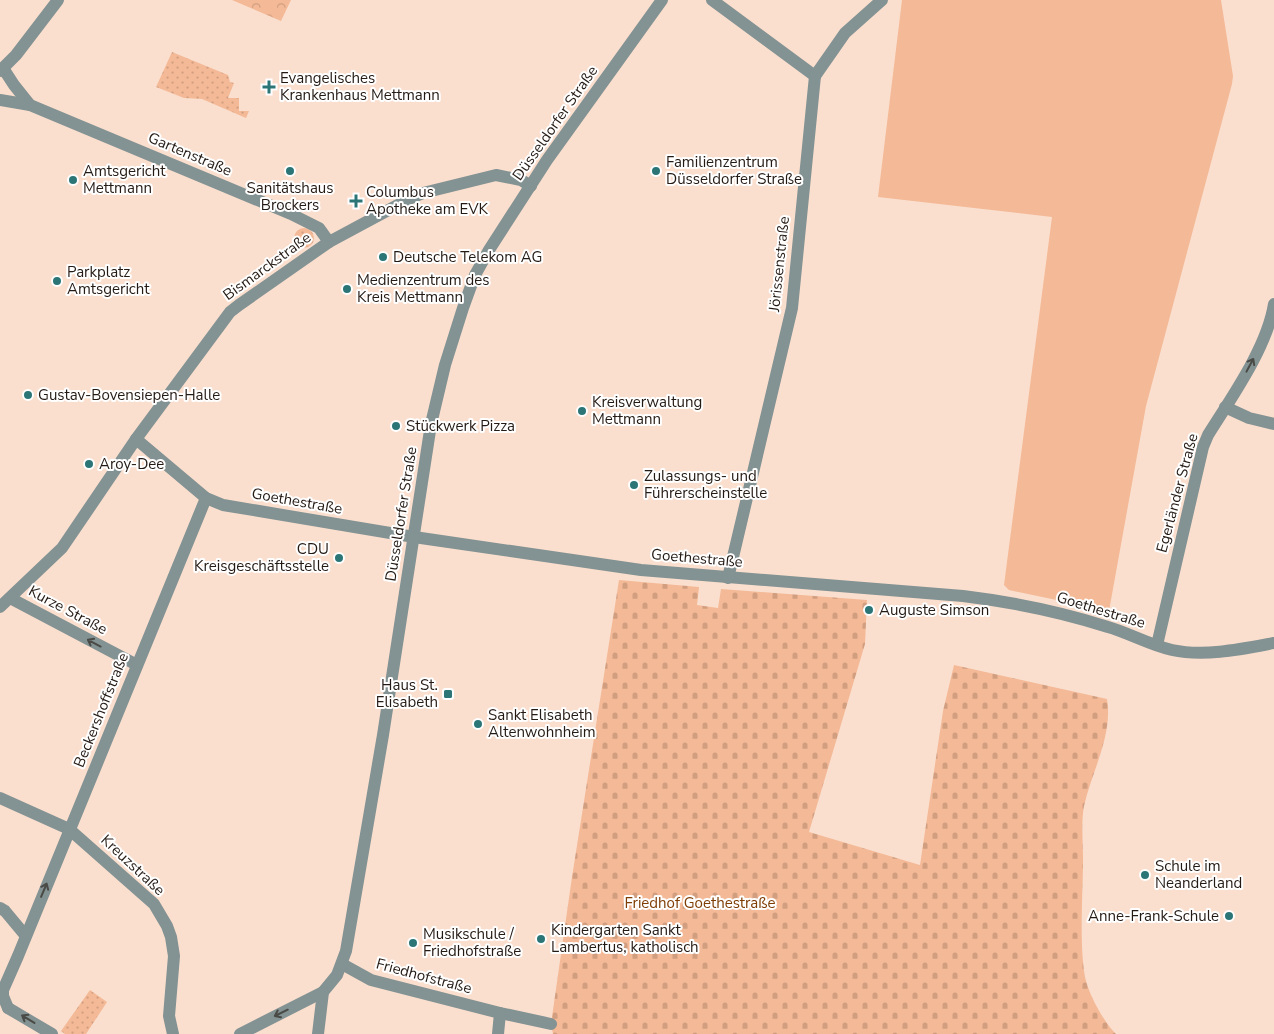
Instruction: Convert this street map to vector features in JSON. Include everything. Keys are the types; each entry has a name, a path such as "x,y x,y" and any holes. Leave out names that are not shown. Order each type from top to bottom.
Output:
{"street":[{"path":"2,70 58,0"},
{"name":"Düsseldorfer Straße","path":"240,1034 322,992 334,980 342,964 351,928 431,424 445,365 463,308 482,262 531,186 662,0"},
{"path":"712,0 815,76 845,33 882,0"},
{"name":"Gartenstraße","path":"2,70 30,105"},
{"name":"Jörissenstraße","path":"728,578 792,308 815,76"},
{"name":"Gartenstraße","path":"0,100 30,105 313,224 324,234 329,242"},
{"name":"Bismarckstraße","path":"0,607 62,548 136,439 230,312 278,276 329,242 423,193 496,176 520,180 531,186"},
{"name":"Egerländer Straße","path":"1157,645 1203,448 1208,435 1257,351 1266,331 1274,304"},
{"path":"1225,407 1249,418 1274,424"},
{"name":"Goethestraße","path":"136,439 206,498 224,504 414,537 640,570 1010,602 1102,625 1173,650 1192,652 1225,651 1274,643"},
{"name":"Beckershoffstraße","path":"4,1008 3,990 206,498"},
{"name":"Kurze Straße","path":"10,598 137,665"},
{"name":"Kreuzstraße","path":"0,798 69,829 154,904 167,926 174,956 169,1016 173,1034"},
{"path":"0,908 5,911 25,935"},
{"name":"Friedhofstraße","path":"342,964 371,980 551,1024"},
{"path":"318,1034 322,992"},
{"path":"4,1008 52,1034"},
{"path":"498,1034 500,1013"}],"green space":[{"path":"232,0 291,0 281,21"},
{"path":"902,0 1221,0 1233,76 1232,84 1146,406 1109,611 1009,590 1004,585 1052,217 878,197"},
{"path":"172,52 228,75 230,82 234,83 228,98 239,98 239,111 249,111 246,118 202,99 184,98 156,87"},
{"path":"300,228 308,228 314,234 314,242 308,248 300,248 294,242 294,234"},
{"name":"Friedhof Goethestraße","path":"619,580 699,587 697,605 718,608 721,589 867,600 865,644 809,832 920,865 943,711 954,665 1107,699 1107,726 1083,812 1082,934 1083,964 1087,984 1093,1000 1116,1034 553,1034 551,1024 572,877"},
{"path":"90,990 107,1002 86,1034 65,1034 61,1031"}],"place":[{"name":"Evangelisches Krankenhaus Mettmann","path":"269,87"},
{"name":"Sanitätshaus Brockers","path":"290,171"},
{"name":"Familienzentrum Düsseldorfer Straße","path":"656,171"},
{"name":"Amtsgericht Mettmann","path":"73,180"},
{"name":"Columbus Apotheke am EVK","path":"356,201"},
{"name":"Deutsche Telekom AG","path":"383,257"},
{"name":"Parkplatz Amtsgericht","path":"57,281"},
{"name":"Medienzentrum des Kreis Mettmann","path":"347,289"},
{"name":"Gustav-Bovensiepen-Halle","path":"28,395"},
{"name":"Kreisverwaltung Mettmann","path":"582,411"},
{"name":"Stückwerk Pizza","path":"396,426"},
{"name":"Aroy-Dee","path":"89,464"},
{"name":"Zulassungs- und Führerscheinstelle","path":"634,485"},
{"name":"CDU Kreisgeschäftsstelle","path":"339,558"},
{"name":"Auguste Simson","path":"869,610"},
{"name":"Haus St. Elisabeth","path":"448,694"},
{"name":"Sankt Elisabeth Altenwohnheim","path":"478,724"},
{"name":"Schule im Neanderland","path":"1145,875"},
{"name":"Anne-Frank-Schule","path":"1229,916"},
{"name":"Kindergarten Sankt Lambertus, katholisch","path":"541,939"},
{"name":"Musikschule / Friedhofstraße","path":"413,943"}]}
